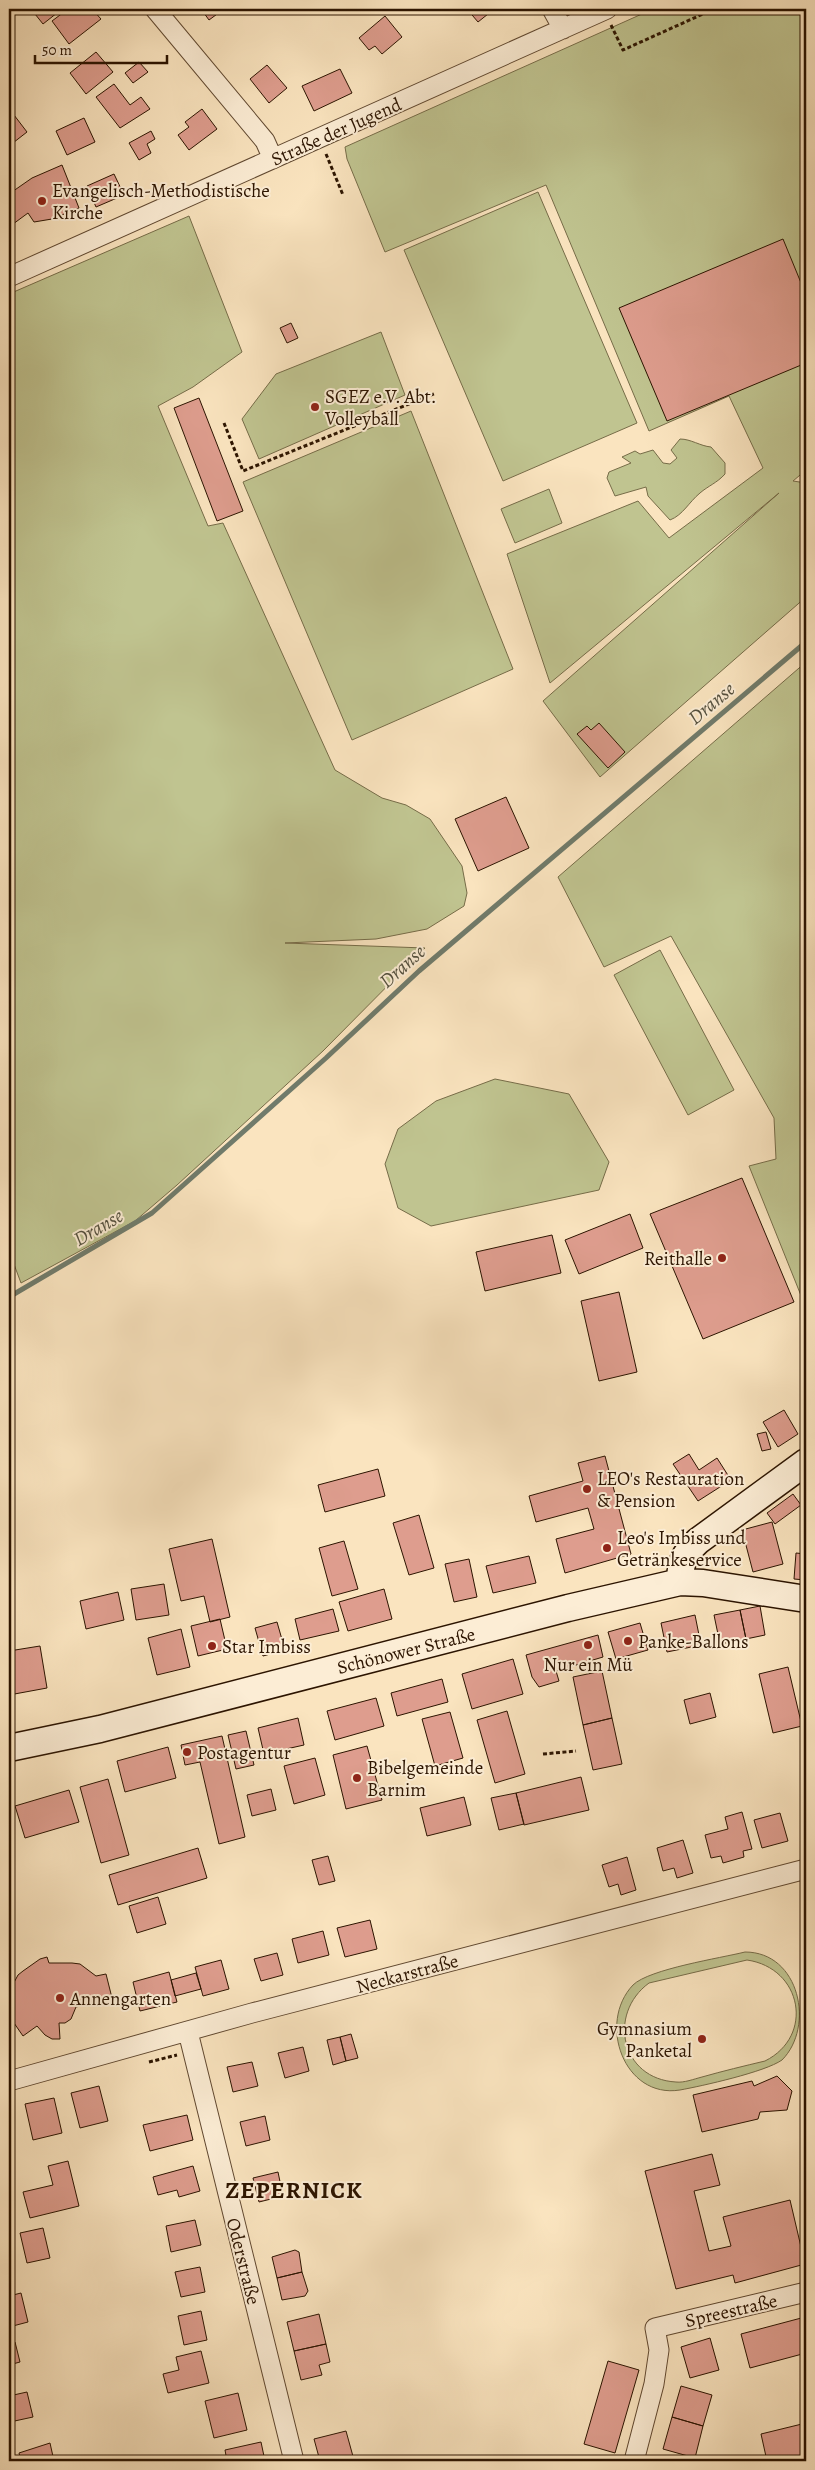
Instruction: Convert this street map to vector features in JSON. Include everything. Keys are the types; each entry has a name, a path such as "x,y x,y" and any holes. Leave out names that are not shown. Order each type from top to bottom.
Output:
{"street":[{"path":"155,9 265,141 273,159"},
{"path":"552,9 563,29"},
{"name":"Straße der Jugend","path":"9,276 606,10"},
{"path":"680,1582 680,1564 683,1557 698,1541 806,1462"},
{"name":"Schönower Straße","path":"9,1748 100,1730 550,1613 680,1582 703,1583 806,1598"},
{"name":"Neckarstraße","path":"9,2082 188,2032 806,1869"},
{"name":"Oderstraße","path":"188,2032 294,2461"},
{"name":"Spreestraße","path":"634,2461 654,2384 659,2350 655,2328 806,2292"}],"path":[{"path":"606,10 623,50 714,9"},
{"path":"804,9 806,14"},
{"path":"319,138 343,195"},
{"path":"224,423 243,471 436,393"},
{"path":"544,1754 576,1751"}],"green space":[{"path":"653,9 802,9 806,18 806,470 793,481 806,483 806,597 600,777 543,701 779,493 550,683 507,554 638,501 669,538 763,468 729,396 649,431 546,185 385,252 347,159 345,147"},
{"path":"538,192 637,423 503,481 404,250"},
{"path":"189,216 242,352 193,387 158,406 208,526 223,523 335,770 382,798 406,805 430,819 462,866 467,893 464,906 427,929 376,939 285,943 425,948 323,1051 135,1221 21,1283 9,1251 9,294"},
{"name":"SGEZ e.V. Abt. Volleyball","path":"381,332 405,395 259,459 242,419 276,374"},
{"path":"411,411 513,669 352,740 243,482"},
{"path":"680,439 711,447 725,463 725,474 700,493 679,515 670,520 648,496 646,487 615,496 607,478 609,472 631,463 622,457 635,451 640,454 653,450 663,463 670,464 677,458 671,450"},
{"path":"549,489 562,523 515,543 501,509"},
{"path":"806,662 806,1308 749,1166 776,1159 774,1118 671,936 604,967 558,877"},
{"path":"660,950 734,1090 688,1115 614,975"},
{"path":"495,1079 569,1094 609,1162 599,1190 431,1226 398,1208 385,1164 398,1129 436,1101"},
{"path":"745,1952 764,1955 779,1964 790,1977 796,1994 799,2011 798,2029 792,2046 782,2060 774,2065 748,2074 680,2090 660,2090 644,2083 631,2071 622,2055 617,2037 617,2019 622,2001 633,1985 641,1979 669,1969","holes":["747,1960 766,1966 780,1976 790,1989 795,2004 796,2020 791,2036 781,2050 765,2061 689,2081 676,2082 657,2078 643,2070 632,2058 626,2043 625,2027 628,2011 636,1996 649,1983"]}],"building":[{"path":"31,9 62,9 43,24"},
{"path":"68,9 92,9 101,19 69,44 52,21"},
{"path":"201,9 224,9 209,20"},
{"path":"467,9 492,9 493,10 478,22"},
{"path":"385,16 402,37 382,54 375,46 369,50 359,38"},
{"path":"96,52 113,72 86,94 70,73"},
{"path":"139,62 148,72 133,83 125,73"},
{"path":"267,65 287,88 269,103 250,79"},
{"path":"340,69 352,93 314,111 302,86"},
{"path":"114,84 130,105 141,97 150,109 120,128 96,97"},
{"path":"202,109 217,129 189,150 178,135 189,127 185,122"},
{"path":"14,115 27,132 9,146 9,119"},
{"path":"84,118 95,142 67,155 56,131"},
{"path":"151,131 155,139 147,144 151,153 139,160 129,143"},
{"name":"Evangelisch-Methodistische Kirche","path":"62,165 79,208 52,219 34,222 28,213 9,227 9,194 32,178"},
{"path":"114,174 124,195 96,207 87,186"},
{"path":"783,239 806,295 806,363 667,421 619,308"},
{"path":"291,323 298,338 287,343 280,328"},
{"path":"199,398 243,511 217,521 174,408"},
{"path":"599,723 625,752 608,768 577,734 587,726 591,730"},
{"path":"506,797 529,848 478,871 455,819"},
{"name":"Reithalle","path":"742,1178 794,1302 703,1339 650,1214"},
{"path":"630,1214 643,1248 579,1274 565,1240"},
{"path":"552,1235 561,1273 485,1291 476,1252"},
{"path":"619,1292 637,1372 599,1381 581,1301"},
{"path":"784,1410 798,1434 778,1447 763,1422"},
{"path":"766,1432 771,1449 762,1451 757,1434"},
{"path":"689,1454 699,1470 717,1458 731,1480 698,1501 673,1464"},
{"path":"605,1456 631,1554 565,1573 556,1539 594,1529 588,1508 536,1522 529,1496 583,1481 578,1463"},
{"path":"378,1469 385,1496 325,1512 318,1485"},
{"path":"793,1494 801,1505 775,1524 767,1513"},
{"path":"419,1515 434,1568 409,1575 393,1523"},
{"path":"772,1522 783,1564 753,1572 742,1530"},
{"path":"212,1539 230,1617 210,1622 204,1596 181,1601 169,1549"},
{"path":"344,1541 358,1589 332,1596 319,1548"},
{"path":"796,1553 806,1554 806,1580 794,1579"},
{"path":"529,1556 536,1583 493,1593 486,1566"},
{"path":"469,1559 477,1597 454,1602 445,1564"},
{"path":"164,1584 169,1615 136,1620 131,1589"},
{"path":"384,1589 392,1619 348,1631 339,1602"},
{"path":"118,1592 124,1620 86,1629 80,1601"},
{"path":"760,1606 765,1635 746,1639 740,1610"},
{"path":"333,1609 339,1631 300,1640 295,1619"},
{"path":"740,1610 746,1639 720,1644 714,1615"},
{"path":"695,1615 701,1645 667,1652 661,1623"},
{"path":"220,1619 227,1649 198,1656 191,1626"},
{"path":"277,1622 285,1650 263,1656 255,1628"},
{"name":"Panke-Ballons","path":"640,1623 648,1650 616,1659 608,1632"},
{"path":"804,1627 806,1628 806,1656 801,1655"},
{"path":"181,1629 190,1667 157,1675 148,1638"},
{"path":"598,1635 603,1657 556,1671 559,1681 539,1687 532,1677 526,1655"},
{"path":"40,1646 47,1688 9,1695 9,1651"},
{"path":"513,1659 523,1694 472,1709 462,1674"},
{"path":"788,1667 802,1726 773,1733 759,1674"},
{"path":"602,1671 612,1718 583,1725 573,1677"},
{"path":"442,1679 448,1702 397,1716 391,1693"},
{"path":"710,1693 716,1717 690,1724 684,1700"},
{"path":"376,1698 384,1726 335,1740 327,1711"},
{"path":"507,1711 525,1774 495,1783 477,1720"},
{"path":"450,1712 463,1758 435,1766 422,1719"},
{"path":"298,1718 304,1745 264,1754 258,1728"},
{"path":"612,1718 622,1764 593,1770 583,1725"},
{"path":"246,1731 254,1765 236,1769 228,1735"},
{"path":"222,1736 245,1837 219,1844 200,1762 185,1765 181,1745"},
{"name":"Bibelgemeinde Barnim","path":"367,1746 382,1800 346,1809 333,1755"},
{"path":"168,1747 176,1778 125,1792 117,1761"},
{"path":"315,1758 325,1795 294,1804 284,1766"},
{"path":"581,1777 589,1810 524,1825 516,1793"},
{"path":"108,1779 129,1855 101,1863 80,1787"},
{"path":"271,1789 276,1810 252,1816 247,1795"},
{"path":"69,1790 79,1822 25,1838 15,1806"},
{"path":"516,1793 524,1824 499,1830 491,1798"},
{"path":"464,1797 471,1825 427,1836 420,1808"},
{"path":"742,1812 752,1849 743,1851 744,1857 723,1863 721,1856 711,1858 705,1835 728,1829 725,1817"},
{"path":"780,1813 788,1841 762,1848 754,1820"},
{"path":"683,1840 693,1873 677,1878 674,1868 663,1871 657,1848"},
{"path":"198,1848 207,1878 118,1905 109,1875"},
{"path":"328,1856 335,1881 319,1885 312,1860"},
{"path":"627,1857 636,1890 621,1895 618,1884 609,1887 602,1865"},
{"path":"158,1897 166,1924 137,1933 129,1906"},
{"path":"370,1920 377,1949 345,1957 337,1928"},
{"path":"323,1931 329,1955 298,1963 292,1939"},
{"path":"277,1953 283,1975 261,1981 254,1959"},
{"name":"Annengarten","path":"47,1957 49,1963 80,1964 96,1976 106,1974 112,1998 76,2007 71,2019 65,2023 59,2023 60,2039 52,2039 45,2035 37,2026 23,2036 14,2023 12,2013 14,2000 9,1999 10,1990 18,1975 40,1959"},
{"path":"221,1960 229,1989 203,1996 195,1967"},
{"path":"169,1972 177,2002 140,2011 133,1982"},
{"path":"196,1973 201,1989 175,1996 171,1980"},
{"path":"351,2034 358,2058 346,2061 340,2037"},
{"path":"340,2037 346,2061 333,2065 327,2040"},
{"path":"303,2047 309,2071 285,2078 278,2053"},
{"path":"252,2062 258,2086 233,2092 227,2067"},
{"path":"777,2076 792,2091 787,2110 760,2112 758,2119 702,2132 693,2095 752,2081 754,2086"},
{"path":"99,2086 108,2121 80,2128 71,2093"},
{"path":"54,2098 62,2133 33,2140 25,2104"},
{"path":"187,2115 193,2140 150,2151 143,2125"},
{"path":"265,2116 270,2140 246,2146 240,2122"},
{"path":"712,2154 720,2185 694,2191 709,2251 731,2246 723,2217 790,2200 805,2264 735,2283 733,2275 676,2289 645,2171"},
{"path":"68,2161 79,2206 30,2218 23,2192 53,2185 48,2166"},
{"path":"193,2166 200,2191 179,2197 177,2190 158,2195 153,2177"},
{"path":"278,2172 283,2196 259,2202 253,2178"},
{"path":"195,2220 201,2245 171,2252 166,2226"},
{"path":"43,2228 50,2258 27,2263 20,2233"},
{"path":"295,2250 299,2252 302,2272 277,2278 272,2257"},
{"path":"200,2267 205,2292 181,2297 175,2272"},
{"path":"302,2272 308,2291 305,2296 282,2300 277,2278"},
{"path":"21,2293 28,2322 9,2327 9,2296"},
{"path":"201,2311 207,2340 184,2345 178,2316"},
{"path":"319,2314 326,2344 294,2351 287,2322"},
{"path":"805,2317 806,2353 750,2368 741,2334"},
{"path":"710,2338 719,2370 690,2378 681,2347"},
{"path":"15,2342 20,2362 9,2365 9,2343"},
{"path":"326,2344 330,2362 319,2365 322,2375 301,2380 294,2351"},
{"path":"201,2351 209,2383 168,2393 163,2374 179,2370 176,2357"},
{"path":"608,2361 639,2370 615,2453 584,2444"},
{"path":"681,2386 712,2395 703,2426 672,2417"},
{"path":"27,2392 33,2417 10,2422 9,2396"},
{"path":"238,2393 247,2430 214,2438 205,2401"},
{"path":"672,2417 703,2426 695,2458 663,2449"},
{"path":"806,2423 806,2459 767,2461 761,2434"},
{"path":"346,2431 354,2460 320,2461 314,2439"},
{"path":"261,2442 265,2461 227,2461 225,2450"},
{"path":"50,2443 54,2461 21,2461 19,2453"}],"waterway":[{"name":"Dranse","path":"9,1297 152,1213 326,1058 419,971 806,642"}],"place":[{"name":"Evangelisch-Methodistische Kirche","path":"42,201"},
{"name":"SGEZ e.V. Abt. Volleyball","path":"315,407"},
{"name":"Reithalle","path":"722,1258"},
{"name":"LEO's Restauration & Pension","path":"587,1489"},
{"name":"Leo's Imbiss und Getränkeservice","path":"607,1548"},
{"name":"Panke-Ballons","path":"628,1641"},
{"name":"Nur ein Mü","path":"588,1645"},
{"name":"Star Imbiss","path":"212,1646"},
{"name":"Postagentur","path":"187,1752"},
{"name":"Bibelgemeinde Barnim","path":"357,1778"},
{"name":"Annengarten","path":"60,1998"},
{"name":"Gymnasium Panketal","path":"702,2039"}],"district":[{"name":"ZEPERNICK","path":"294,2190"}]}
